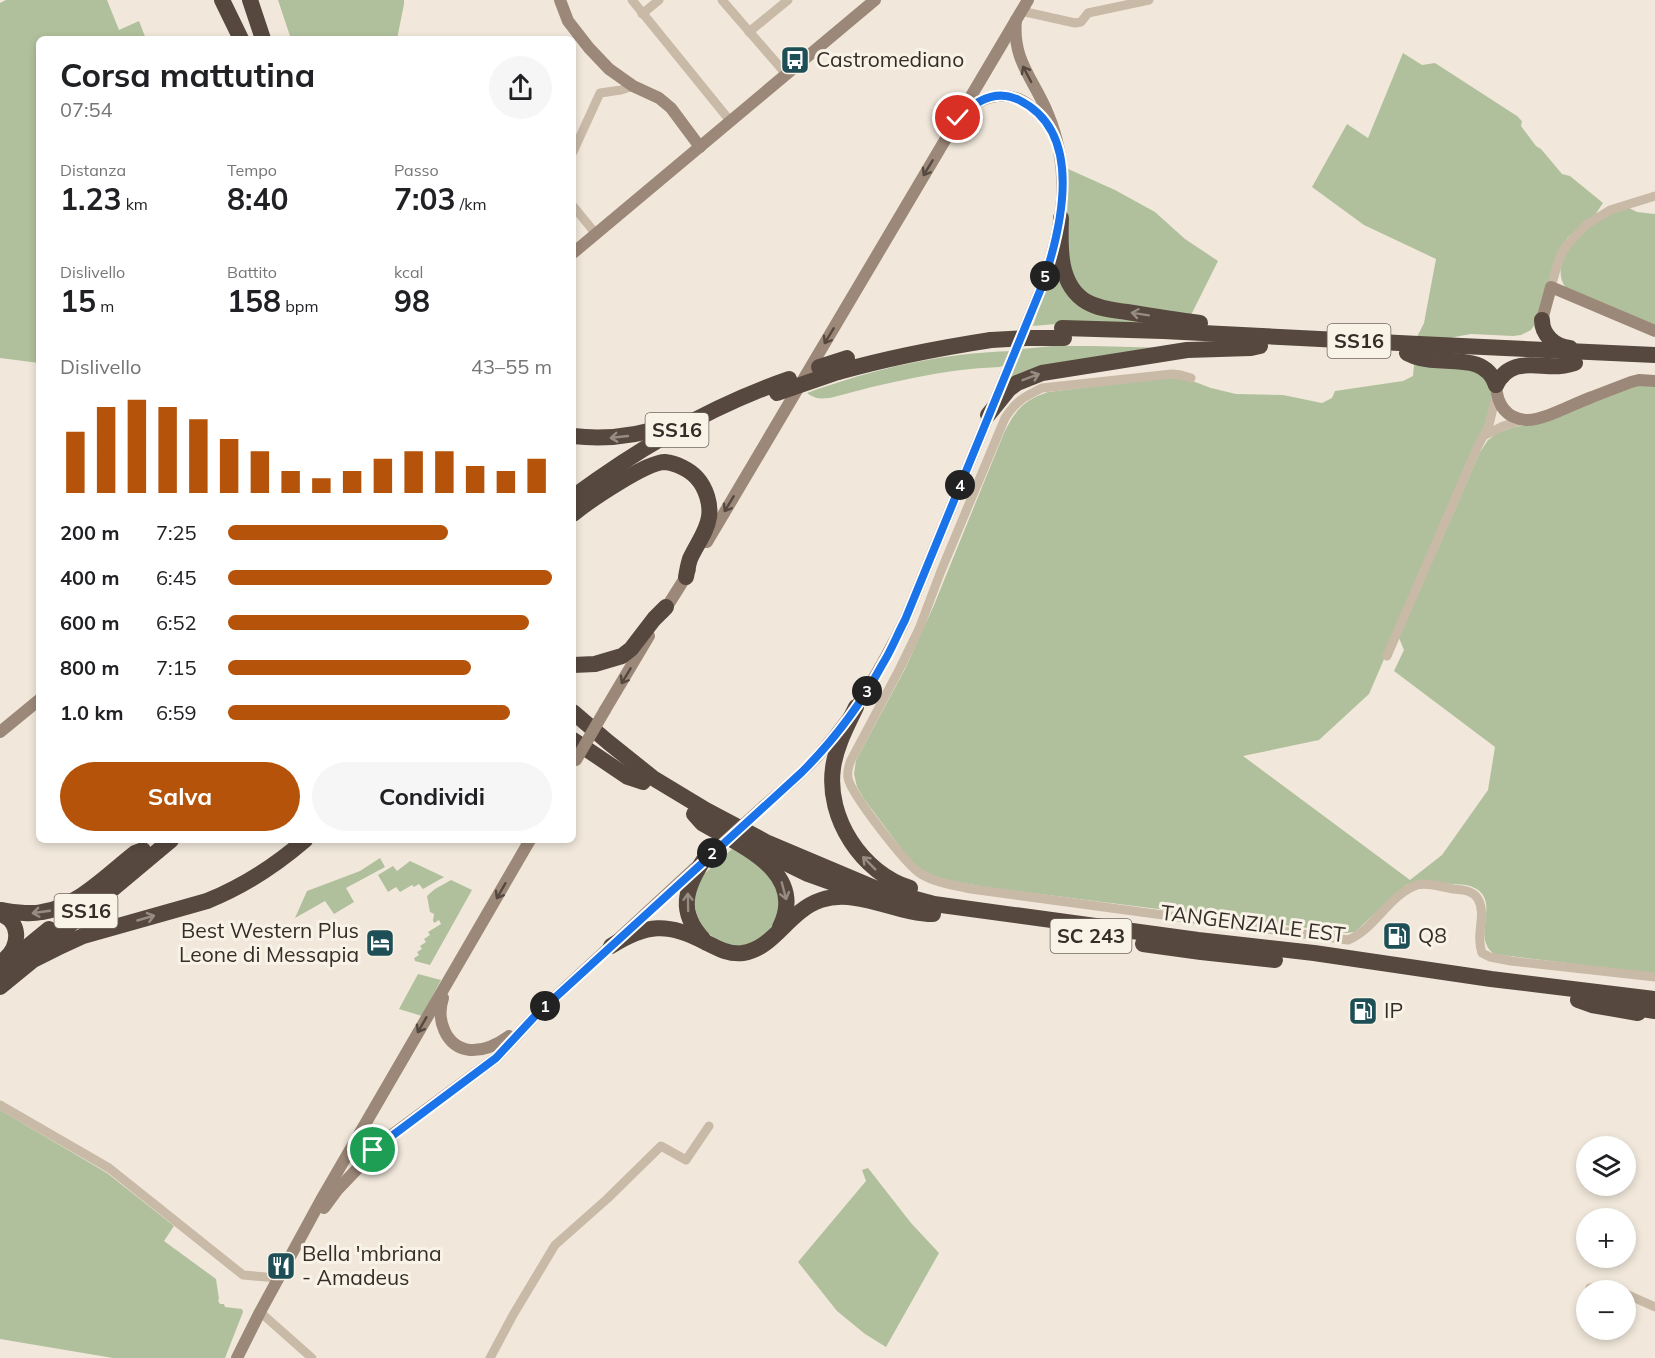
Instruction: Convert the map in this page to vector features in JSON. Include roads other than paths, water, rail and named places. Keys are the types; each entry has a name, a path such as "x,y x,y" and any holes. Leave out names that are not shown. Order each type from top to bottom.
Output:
{"highway":[{"path":"222,0 240,36"},
{"path":"239,0 251,36"},
{"path":"250,0 262,36"},
{"path":"262,0 271,36"},
{"path":"988,415 1009,389 1017,383 1042,373 1187,350 1251,348 1259,341 1252,331 1108,309 1086,301 1073,289 1064,272 1060,246 1061,218"},
{"path":"1458,345 1468,341 1519,342 1533,333 1542,320"},
{"path":"1542,320 1547,336 1564,348 1607,349 1628,354"},
{"name":"SS16","path":"576,495 645,448 689,423 775,389 893,347 942,338 991,336 1027,327 1063,333 1259,341 1458,345 1655,355"},
{"name":"SS16","path":"1259,341 1407,353 1655,366"},
{"path":"1407,353 1421,358 1476,363 1487,370 1496,390"},
{"path":"1496,390 1503,375 1517,366 1563,366 1575,363"},
{"name":"SS16","path":"576,507 660,450 775,389 789,379 842,365"},
{"path":"576,436 618,438 652,431 673,424 759,385 775,389"},
{"path":"576,512 654,464 665,462 687,470 702,485 709,506 709,518 689,561 686,577"},
{"path":"576,665 595,664 622,656 631,649 654,619 666,608"},
{"path":"856,707 841,739 833,768 834,796 840,820 850,839 864,859 879,873 898,885 985,907 1000,914"},
{"name":"TANGENZIALE EST","path":"576,715 653,778 766,842 875,888 934,904 1655,999"},
{"name":"TANGENZIALE EST","path":"576,730 603,753 674,803 758,850 808,874 871,897 933,914 1201,952 1316,964 1655,1011"},
{"path":"576,742 628,777 643,782"},
{"path":"694,814 702,823 765,860 777,873 783,886 786,903 783,921 776,933"},
{"name":"SS16","path":"0,985 167,843"},
{"path":"0,985 33,960 70,941 221,896 266,872 301,843"},
{"path":"0,912 35,913 62,907 76,899 135,853 150,845"},
{"name":"SS16","path":"0,969 150,845"},
{"path":"706,942 692,925 687,904 690,883 707,858"},
{"path":"611,946 636,932 655,928 676,930 723,951 742,953 760,948 767,943 807,906 839,896 920,914 933,914"},
{"path":"0,912 12,921 17,939 13,950 0,963"},
{"path":"1578,1000 1592,1005 1655,1015"}],"main road":[{"path":"560,0 568,21 589,48 609,69 633,86 659,98 671,108 700,147"},
{"path":"576,251 875,0"},
{"path":"576,761 1022,10"},
{"path":"302,1237 338,1190 385,1140 496,1058 535,1016 821,753 856,707 883,664 905,620 1042,286 1061,218 1063,186 1058,147 1049,116 1018,54 1015,35 1022,10"},
{"path":"958,118 969,108 994,95 1014,97 1028,104 1046,120 1058,147"},
{"path":"1542,320 1551,287 1655,331"},
{"path":"1496,390 1498,400 1504,410 1525,420 1554,413 1631,382 1655,381"},
{"path":"0,732 36,702"},
{"path":"237,1358 278,1278 528,843"},
{"path":"452,975 440,1005 441,1022 450,1038 462,1047 469,1050 498,1044 535,1016"},
{"path":"362,1130 358,1145 360,1149 364,1152 376,1149"}],"street":[{"path":"632,0 731,122"},
{"path":"642,14 659,0"},
{"path":"722,0 786,75"},
{"path":"749,32 788,0"},
{"path":"1022,10 1075,23 1081,22 1088,13 1149,0"},
{"path":"576,145 600,93 633,86"},
{"path":"1551,287 1559,259 1566,246 1586,225 1610,210 1655,196"},
{"path":"576,210 596,234"},
{"path":"1191,378 1172,374 1042,388 1014,405 1005,418 919,629 848,768 848,778 855,795 906,862 922,875 939,882 970,889 1348,940 1358,934 1402,894 1417,885 1467,891 1477,898 1482,913 1480,947 1482,953 1490,957 1655,977"},
{"path":"1387,656 1483,436 1493,411 1496,390"},
{"path":"1483,436 1503,426 1525,420"},
{"path":"0,1105 109,1168 243,1275 278,1278"},
{"path":"490,1358 555,1245 607,1199 661,1146 686,1160 709,1126"},
{"path":"1636,1298 1655,1307"},
{"path":"260,1312 312,1358"}],"place":[{"name":"Castromediano","path":"795,60"},
{"name":"Q8","path":"1397,936"},
{"name":"Best Western Plus Leone di Messapia","path":"380,943"},
{"name":"IP","path":"1363,1011"},
{"name":"Bella 'mbriana - Amadeus","path":"281,1266"}]}
